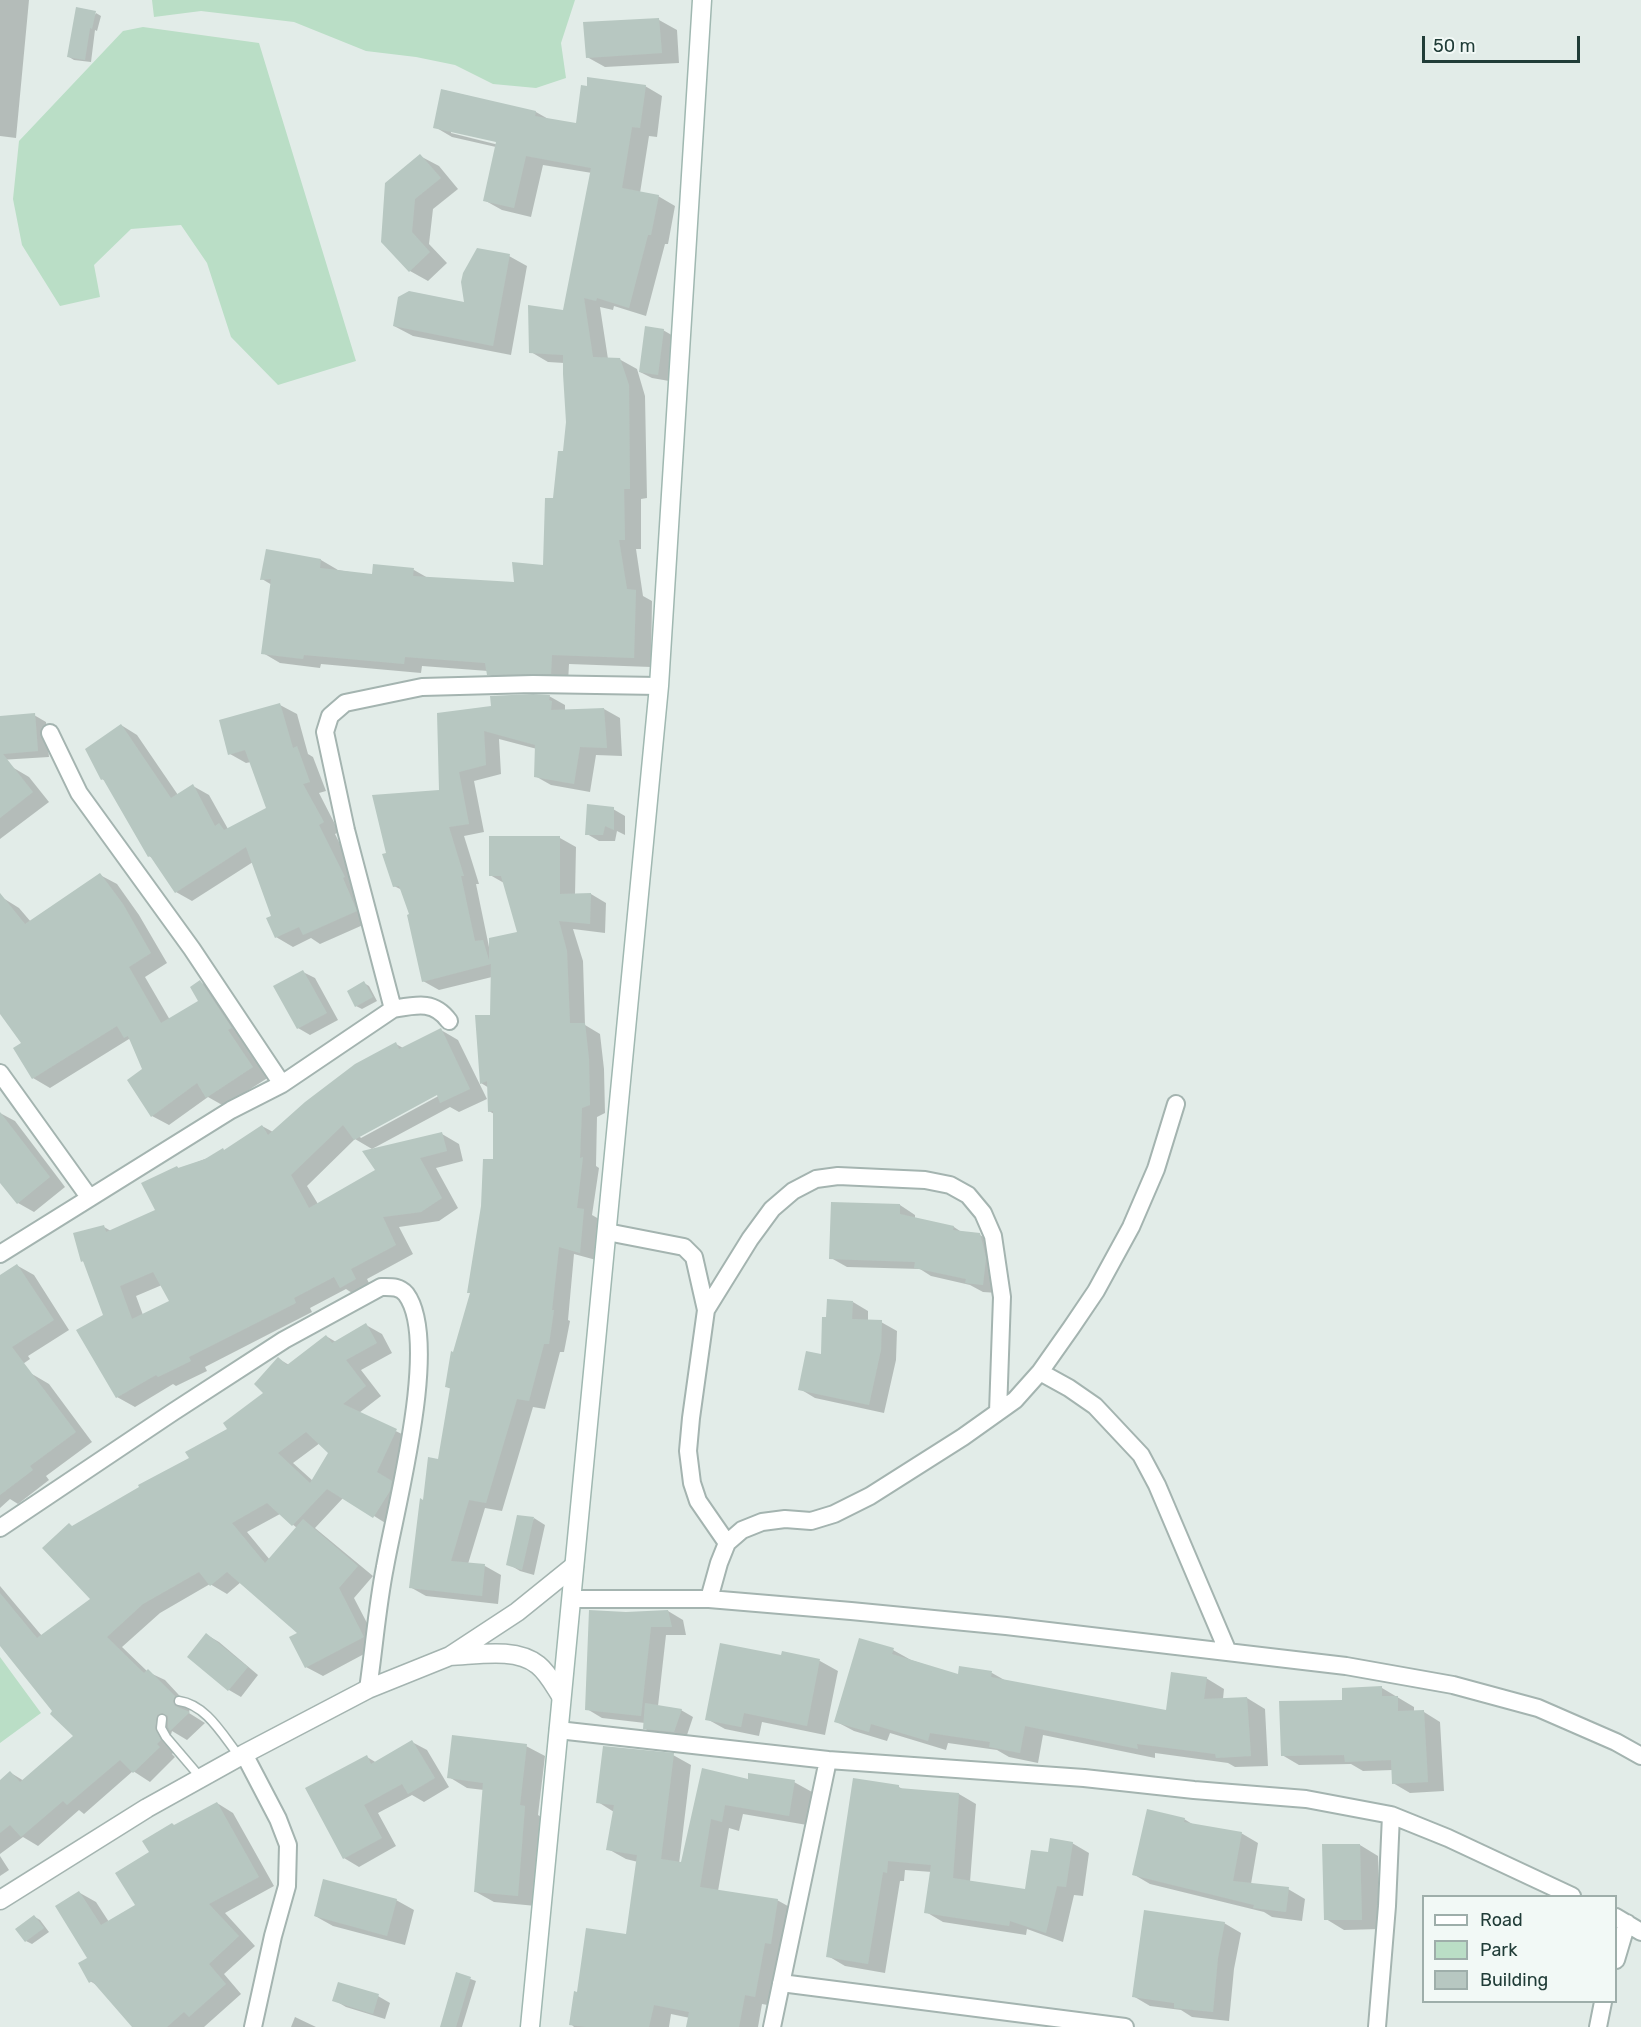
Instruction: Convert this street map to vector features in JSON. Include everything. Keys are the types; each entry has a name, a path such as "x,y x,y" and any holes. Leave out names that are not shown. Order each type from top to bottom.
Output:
{"main road":[{"path":"530,2027 659,686 702,0"},
{"path":"0,1900 147,1808 201,1778 333,1710 368,1689 450,1656 517,1612 574,1566"},
{"path":"450,1656 507,1654 526,1658 547,1674 561,1696"}],"street":[{"path":"393,1009 346,830 325,732 330,716 345,703 422,687 533,684 659,686"},
{"path":"50,733 79,793 192,949 282,1084"},
{"path":"0,1254 231,1110 282,1084 393,1009 415,1006 432,1007 442,1012 449,1021"},
{"path":"0,1072 89,1197"},
{"path":"709,1599 727,1543 742,1530 762,1522 785,1519 810,1521 834,1514 870,1496 1015,1400 1040,1372 1096,1291 1131,1227 1156,1169 1176,1104"},
{"path":"706,1310 771,1209 793,1191 816,1179 838,1176 925,1180 950,1185 968,1195 983,1214 993,1236 1002,1297 999,1412"},
{"path":"607,1232 684,1247 694,1257 706,1310 688,1451 692,1483 699,1501 727,1543"},
{"path":"0,1528 284,1340 381,1287 396,1287 405,1293 414,1310 420,1353 413,1430 384,1569 368,1689"},
{"path":"1040,1372 1095,1406 1141,1455 1157,1485 1228,1652"},
{"path":"572,1599 709,1599 1006,1626 1346,1666 1453,1685 1538,1708 1616,1742 1641,1756"},
{"path":"558,1730 828,1760 1073,1777 1306,1799 1391,1815 1448,1838 1570,1895"},
{"path":"242,1756 278,1819 288,1845 286,1886 253,2027"},
{"path":"772,2027 828,1760"},
{"path":"1377,2027 1387,1906 1391,1815"},
{"path":"1617,1957 1628,1924"},
{"path":"781,1983 1125,2027"},
{"path":"1598,2027 1603,2003"}],"lane":[{"path":"179,1701 192,1703 202,1710 242,1756"},
{"path":"162,1719 161,1728 166,1737 201,1778"}],"green space":[{"path":"152,0 575,0 561,43 566,78 536,88 493,84 455,65 416,57 366,51 294,22 201,11 154,17"},
{"path":"143,27 259,43 356,361 278,385 231,337 207,263 181,225 131,229 94,265 100,297 60,306 22,245 13,199 19,141 123,31"},
{"path":"0,1657 41,1713 0,1743"}],"building":[{"path":"76,7 96,11 92,29 90,28 85,60 67,57"},
{"path":"659,18 662,53 586,58 583,22"},
{"path":"587,77 646,85 640,128 632,127 622,188 659,195 651,235 648,235 629,308 597,298 596,301 584,298 593,357 620,358 629,385 630,489 624,489 625,540 619,540 627,589 636,590 634,658 552,655 551,674 487,675 485,663 405,657 404,664 304,655 303,659 261,654 271,579 260,580 266,549 321,559 320,568 372,574 373,564 414,568 413,576 514,582 512,562 543,565 545,498 553,498 558,451 563,451 566,422 563,355 529,353 528,305 563,310 591,168 526,156 514,208 483,201 496,142 433,128 441,89 536,111 535,116 576,123 581,85 587,86"},
{"path":"420,154 441,178 415,199 412,232 430,252 409,272 381,242 385,183"},
{"path":"477,248 510,254 493,346 393,326 398,297 409,291 464,302 461,282 463,273"},
{"path":"645,326 664,329 658,375 639,372"},
{"path":"550,695 551,710 604,708 607,748 580,747 574,784 534,777 535,745 484,731 486,765 459,772 469,824 449,827 464,876 461,876 475,941 483,940 489,960 489,938 517,932 501,876 489,876 489,836 560,836 560,894 591,893 590,924 559,921 567,951 570,1023 585,1023 589,1059 590,1105 582,1108 580,1158 583,1157 577,1208 584,1209 580,1253 559,1247 549,1344 544,1344 529,1401 517,1399 486,1503 469,1500 451,1561 485,1564 482,1596 409,1588 420,1498 423,1500 428,1457 438,1459 450,1388 445,1387 451,1351 453,1352 470,1293 467,1293 481,1206 483,1159 493,1159 493,1111 488,1112 487,1081 480,1084 475,1015 490,1015 491,964 422,982 407,915 409,914 399,886 393,887 382,854 386,853 372,795 439,790 437,713 491,706 490,696"},
{"path":"280,703 293,748 297,746 310,782 303,784 324,822 319,825 345,877 343,878 357,911 303,935 299,927 275,938 266,918 271,916 246,847 175,893 150,856 148,857 85,749 121,724 171,798 193,784 215,826 219,823 224,830 266,808 245,750 228,755 219,720"},
{"path":"35,713 38,751 3,754 33,792 0,818 0,716"},
{"path":"587,804 614,807 614,830 605,826 603,835 585,835"},
{"path":"100,873 123,904 151,953 129,967 161,1023 198,1001 190,987 200,980 232,1028 228,1030 253,1067 206,1098 197,1083 151,1117 127,1080 142,1069 128,1036 124,1038 117,1026 32,1079 13,1048 21,1043 0,1014 0,893 25,924"},
{"path":"303,970 327,1013 297,1029 273,986"},
{"path":"364,981 373,997 355,1007 347,991"},
{"path":"441,1028 470,1089 440,1103 437,1095 354,1140 343,1125 291,1175 309,1208 375,1170 362,1151 442,1132 447,1151 420,1158 442,1198 421,1212 383,1217 396,1245 351,1269 356,1279 340,1288 334,1277 294,1298 296,1303 189,1357 191,1361 158,1377 156,1375 116,1398 76,1330 103,1315 83,1261 81,1262 73,1233 104,1225 106,1232 155,1210 141,1183 177,1166 178,1168 205,1159 223,1148 224,1150 262,1125 268,1135 305,1102 355,1064 396,1042 399,1049","holes":["153,1272 169,1301 132,1319 120,1286"]},
{"path":"0,1112 50,1177 17,1204 0,1183"},
{"path":"831,1202 900,1204 900,1214 954,1226 953,1230 980,1233 986,1258 983,1285 965,1283 966,1279 914,1268 915,1262 829,1259"},
{"path":"17,1264 54,1320 12,1347 76,1432 30,1466 33,1470 0,1495 0,1275"},
{"path":"827,1299 853,1301 852,1319 882,1320 881,1350 869,1405 798,1390 806,1351 821,1354 822,1317 826,1317"},
{"path":"366,1323 377,1343 346,1360 366,1386 343,1404 397,1429 377,1472 392,1481 390,1491 373,1518 327,1489 292,1526 267,1503 232,1523 265,1563 303,1519 358,1566 339,1588 364,1637 305,1668 289,1637 297,1633 227,1572 210,1586 199,1572 143,1604 107,1637 144,1673 148,1669 175,1696 173,1702 175,1706 190,1712 170,1731 168,1716 162,1713 157,1715 155,1728 161,1740 157,1744 160,1747 133,1773 120,1760 67,1805 63,1801 21,1837 10,1825 0,1833 0,1780 10,1771 20,1782 73,1736 50,1714 52,1711 0,1646 0,1593 37,1638 90,1599 42,1548 69,1523 72,1526 139,1487 138,1485 189,1458 185,1452 227,1429 223,1423 263,1393 254,1384 278,1357 287,1365 326,1335 332,1343","holes":["306,1432 328,1453 310,1483 278,1453"]},
{"path":"517,1515 534,1517 522,1570 506,1565"},
{"path":"589,1610 626,1612 668,1610 672,1627 651,1627 641,1716 585,1710"},
{"path":"206,1633 248,1667 228,1691 187,1657"},
{"path":"859,1638 894,1648 892,1654 958,1674 959,1666 992,1671 991,1677 1166,1710 1171,1672 1207,1677 1204,1699 1247,1697 1251,1756 1216,1758 1215,1754 1137,1744 1138,1749 1025,1726 1020,1753 989,1747 990,1742 930,1733 928,1741 871,1724 869,1732 834,1722"},
{"path":"720,1643 781,1655 782,1651 820,1659 807,1726 744,1713 741,1727 705,1720"},
{"path":"1382,1686 1382,1696 1398,1696 1398,1711 1424,1710 1428,1782 1392,1784 1391,1760 1345,1762 1344,1755 1281,1756 1279,1701 1342,1700 1342,1688"},
{"path":"645,1703 682,1709 674,1732 643,1729"},
{"path":"452,1735 527,1744 520,1805 525,1806 518,1896 474,1892 483,1783 447,1778"},
{"path":"412,1740 435,1778 408,1794 402,1784 364,1805 382,1838 343,1859 305,1788 367,1755 371,1764"},
{"path":"603,1746 674,1753 661,1859 681,1862 702,1768 748,1779 748,1773 795,1780 789,1816 725,1805 722,1822 711,1819 700,1887 778,1899 771,1944 765,1943 755,1997 745,1995 739,2027 686,2027 689,2012 654,2005 649,2027 569,2025 574,1991 577,1992 586,1928 626,1934 637,1855 606,1850 614,1805 596,1803"},
{"path":"853,1778 899,1785 899,1788 959,1793 953,1878 1025,1889 1031,1850 1048,1852 1050,1838 1073,1842 1066,1887 1057,1886 1046,1933 1010,1921 1009,1926 924,1913 931,1865 888,1861 887,1873 883,1872 868,1964 826,1957"},
{"path":"217,1802 259,1877 209,1904 239,1936 209,1964 226,1984 189,2017 184,2012 167,2027 132,2027 92,1981 89,1983 78,1963 87,1958 55,1906 79,1891 101,1925 135,1905 115,1873 149,1852 142,1841 172,1823 174,1825"},
{"path":"1147,1809 1185,1818 1184,1822 1242,1832 1233,1881 1289,1887 1286,1912 1253,1908 1254,1905 1132,1875"},
{"path":"1322,1844 1360,1844 1362,1920 1324,1920"},
{"path":"323,1879 397,1899 387,1936 314,1916"},
{"path":"1144,1910 1225,1922 1218,1958 1213,2012 1174,2008 1174,2003 1132,1997"},
{"path":"34,1915 44,1928 25,1942 15,1929"},
{"path":"456,1972 471,1977 456,2027 440,2027"},
{"path":"338,1982 379,1994 373,2014 332,2001"}]}
